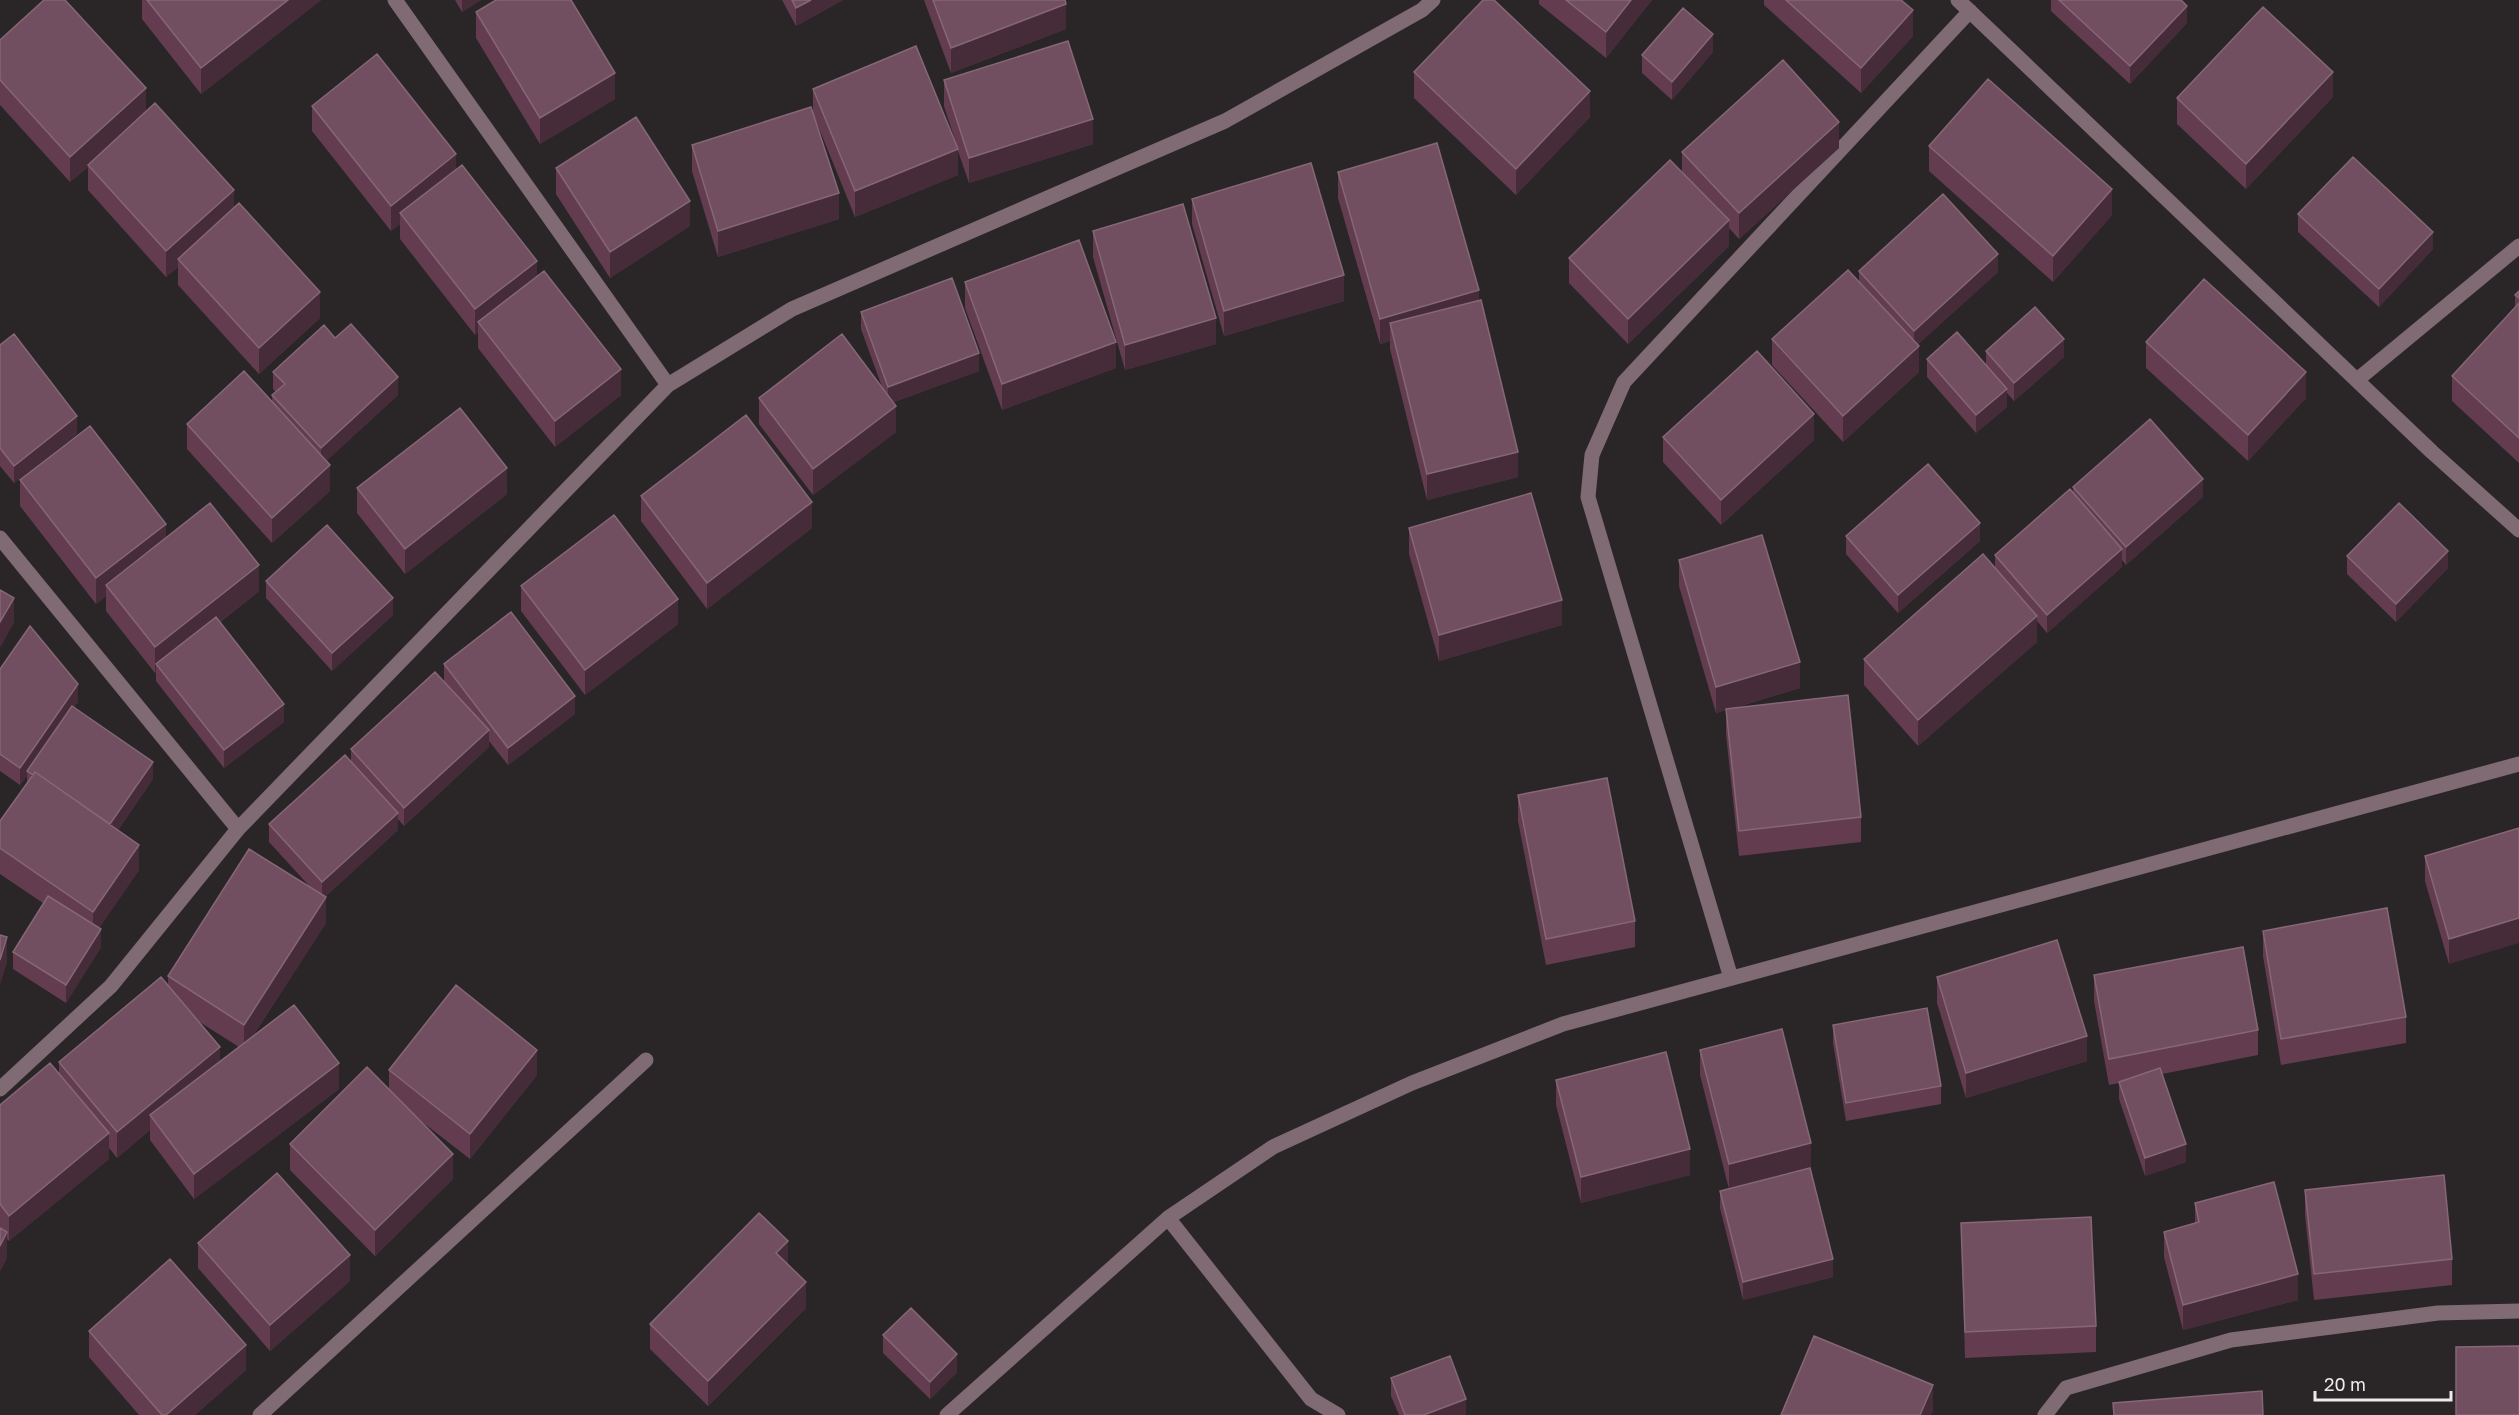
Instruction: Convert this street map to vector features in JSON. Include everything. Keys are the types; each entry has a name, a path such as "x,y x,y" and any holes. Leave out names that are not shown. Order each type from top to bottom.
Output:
{"street":[{"path":"395,0 668,385"},
{"path":"0,1089 111,986 238,829 668,385 792,309 1225,121 1422,10 1433,0"},
{"path":"1958,0 2432,452 2519,530"},
{"path":"1731,978 1588,497 1592,455 1624,382 1970,11"},
{"path":"2357,380 2519,246"},
{"path":"0,538 238,829"},
{"path":"947,1415 1168,1218 1273,1147 1412,1083 1563,1024 2519,764"},
{"path":"260,1415 646,1060"},
{"path":"1168,1218 1311,1399 1338,1415"},
{"path":"2045,1415 2066,1388 2231,1341 2438,1313 2519,1311"}],"building":[{"path":"44,0 65,0 146,88 70,157 0,80 0,40"},
{"path":"147,0 288,0 201,68"},
{"path":"496,0 571,0 615,73 540,118 476,12"},
{"path":"792,0 811,0 796,8"},
{"path":"933,0 1065,0 1066,4 951,48"},
{"path":"1483,0 1494,0 1590,91 1516,169 1414,72"},
{"path":"1566,0 1631,0 1606,32"},
{"path":"1786,0 1901,0 1913,10 1861,68"},
{"path":"2059,0 2181,0 2187,6 2130,66"},
{"path":"2263,7 2333,72 2246,164 2177,98"},
{"path":"1683,8 1713,34 1672,82 1642,55"},
{"path":"1068,41 1093,119 969,158 944,80"},
{"path":"916,46 958,149 855,191 813,89"},
{"path":"377,54 456,154 391,206 312,106"},
{"path":"1783,60 1839,122 1739,213 1682,152"},
{"path":"1988,79 2112,189 2053,256 1929,146"},
{"path":"155,103 234,190 166,251 88,165"},
{"path":"811,107 839,193 718,231 692,145"},
{"path":"636,117 690,201 610,252 556,168"},
{"path":"1437,143 1479,290 1380,319 1338,172"},
{"path":"2353,157 2433,232 2379,289 2298,214"},
{"path":"1670,160 1729,220 1628,319 1569,258"},
{"path":"1311,163 1344,275 1224,311 1192,199"},
{"path":"462,165 537,261 475,309 400,213"},
{"path":"1943,194 1998,254 1914,331 1859,271"},
{"path":"239,203 320,292 259,348 178,259"},
{"path":"1183,204 1216,318 1125,345 1093,231"},
{"path":"1079,240 1116,342 1002,384 965,282"},
{"path":"1848,270 1919,346 1843,416 1772,339"},
{"path":"544,271 621,369 555,421 478,322"},
{"path":"952,278 979,353 888,387 861,312"},
{"path":"2204,279 2306,372 2248,435 2146,342"},
{"path":"1481,300 1518,452 1427,474 1390,323"},
{"path":"2519,303 2519,438 2452,376"},
{"path":"2035,307 2064,339 2014,383 1986,351"},
{"path":"351,324 398,377 321,448 272,395 285,384 273,372 324,325 335,338"},
{"path":"1957,332 2007,389 1976,415 1927,359"},
{"path":"14,334 77,416 14,466 0,448 0,345"},
{"path":"842,334 896,406 813,469 759,398"},
{"path":"1757,351 1814,414 1721,500 1663,437"},
{"path":"244,371 330,465 272,518 187,424"},
{"path":"460,408 507,468 405,549 357,488"},
{"path":"746,415 812,502 707,583 641,496"},
{"path":"2150,419 2203,479 2126,547 2073,487"},
{"path":"90,426 166,524 96,578 20,480"},
{"path":"1928,464 1980,523 1898,595 1846,536"},
{"path":"2070,489 2122,549 2047,615 1995,555"},
{"path":"1531,493 1562,600 1439,635 1409,528"},
{"path":"210,503 259,565 155,647 106,585"},
{"path":"2399,503 2448,551 2396,604 2347,556"},
{"path":"614,515 678,599 585,670 521,586"},
{"path":"327,525 393,598 332,653 266,581"},
{"path":"1762,535 1800,662 1716,687 1679,560"},
{"path":"1983,554 2037,616 1918,720 1864,659"},
{"path":"0,590 14,598 0,622"},
{"path":"511,612 575,696 508,748 444,664"},
{"path":"216,617 284,704 224,750 156,664"},
{"path":"30,626 78,684 20,768 0,754 0,669"},
{"path":"435,672 489,730 404,808 351,749"},
{"path":"1848,695 1861,817 1739,831 1726,709"},
{"path":"72,706 153,762 110,824 35,772 33,775 27,771"},
{"path":"345,755 398,813 322,882 269,824"},
{"path":"35,772 139,845 93,912 0,848 0,821"},
{"path":"1607,778 1635,921 1546,939 1518,795"},
{"path":"2519,828 2519,918 2449,939 2425,856"},
{"path":"249,849 326,897 244,1025 168,976"},
{"path":"48,896 101,929 66,985 13,952"},
{"path":"2387,908 2406,1017 2281,1039 2263,931"},
{"path":"0,935 7,937 0,960"},
{"path":"2057,940 2087,1036 1966,1073 1937,977"},
{"path":"2243,947 2258,1030 2109,1059 2094,975"},
{"path":"161,977 220,1047 117,1132 59,1062"},
{"path":"456,985 537,1050 470,1134 389,1070"},
{"path":"294,1005 339,1063 194,1174 150,1115"},
{"path":"1927,1008 1941,1086 1846,1103 1833,1025"},
{"path":"1782,1029 1811,1143 1729,1164 1700,1050"},
{"path":"1666,1052 1690,1149 1581,1177 1556,1080"},
{"path":"50,1063 109,1133 9,1216 0,1204 0,1105"},
{"path":"367,1067 453,1154 375,1230 290,1144"},
{"path":"2160,1068 2186,1144 2145,1158 2119,1082"},
{"path":"1810,1168 1833,1259 1743,1282 1720,1191"},
{"path":"277,1173 350,1255 270,1325 198,1243"},
{"path":"2444,1175 2452,1259 2314,1274 2305,1190"},
{"path":"2274,1182 2298,1274 2183,1305 2164,1232 2199,1222 2195,1203"},
{"path":"759,1213 788,1241 776,1253 806,1282 708,1381 650,1324"},
{"path":"2091,1217 2096,1326 1965,1332 1961,1223"},
{"path":"0,1228 7,1232 0,1246"},
{"path":"170,1259 246,1345 166,1415 162,1415 89,1331"},
{"path":"911,1308 957,1354 930,1382 883,1335"},
{"path":"1814,1336 1933,1385 1920,1415 1781,1415"},
{"path":"2519,1346 2519,1415 2456,1415 2456,1347"},
{"path":"1450,1356 1466,1399 1424,1415 1405,1415 1391,1378"},
{"path":"2262,1391 2263,1415 2114,1415 2113,1403"}]}
